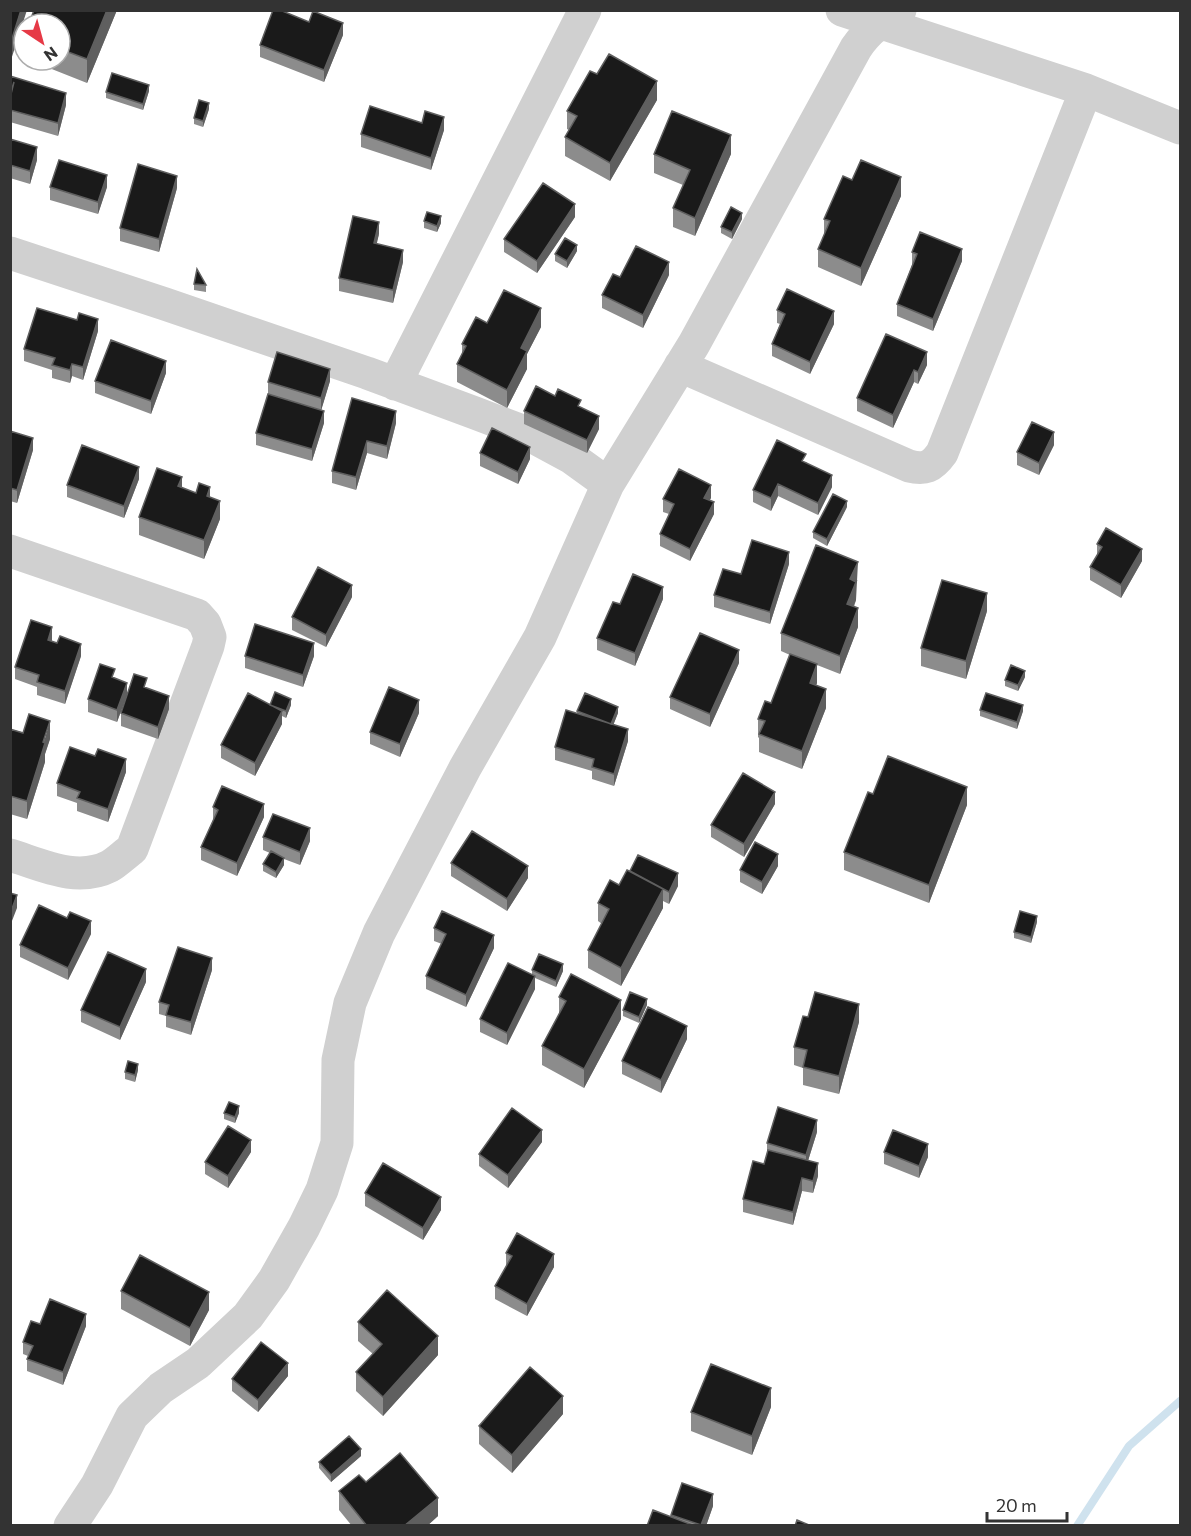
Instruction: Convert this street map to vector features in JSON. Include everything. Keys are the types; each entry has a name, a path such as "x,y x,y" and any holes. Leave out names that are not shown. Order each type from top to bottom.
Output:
{"street":[{"path":"395,384 585,10"},
{"path":"842,10 889,17 1086,90 1180,128"},
{"path":"70,1526 97,1485 132,1416 161,1388 198,1363 248,1316 274,1280 304,1227 322,1190 337,1143 338,1060 350,1003 379,933 470,759 540,637 608,484 680,366 856,48 865,34 889,17"},
{"path":"680,366 909,466 922,469 929,467 942,453 1086,90"},
{"path":"10,254 175,307 522,431 572,458 608,484"},
{"path":"10,551 197,615 205,624 210,637 192,692 132,849 110,865 94,872 63,873 10,855"}],"building":[{"path":"10,10 21,10 20,12 12,12 10,45"},
{"path":"34,10 107,10 87,59 72,53 72,12 33,12"},
{"path":"273,10 280,10 309,22 313,11 343,23 324,70 260,45"},
{"path":"609,54 657,81 610,163 565,137 577,116 567,111 590,71 597,74"},
{"path":"112,73 149,85 143,104 106,92"},
{"path":"10,76 66,93 58,123 10,110 14,82 10,95"},
{"path":"199,100 209,103 203,121 194,118"},
{"path":"370,106 422,123 425,111 444,117 431,158 361,134"},
{"path":"672,111 731,135 695,218 673,208 690,170 654,154"},
{"path":"10,139 37,147 30,171 10,165"},
{"path":"59,160 107,175 98,202 50,187"},
{"path":"861,160 901,177 861,268 818,249 830,221 824,219 843,176 852,180"},
{"path":"138,164 177,176 159,239 120,228"},
{"path":"543,183 575,204 537,261 504,239"},
{"path":"731,207 742,213 732,232 721,227"},
{"path":"427,212 441,216 437,226 424,221"},
{"path":"353,216 379,222 374,243 403,250 393,290 339,278"},
{"path":"920,232 962,249 933,319 897,304 917,254 912,252"},
{"path":"565,238 577,245 567,261 555,254"},
{"path":"636,246 669,262 643,315 602,295 613,274 620,277"},
{"path":"197,269 206,285 194,284"},
{"path":"787,289 834,311 810,362 772,344 785,314 777,310"},
{"path":"504,290 541,308 521,348 527,351 507,390 457,364 466,346 462,344 476,317 487,323"},
{"path":"37,308 77,320 79,313 98,319 83,367 72,364 70,370 52,365 55,358 24,349"},
{"path":"886,334 927,352 918,372 914,370 893,415 857,398"},
{"path":"111,340 166,361 151,401 95,381"},
{"path":"277,352 330,369 321,398 268,382"},
{"path":"536,386 555,396 558,389 581,400 578,406 599,416 587,440 524,411"},
{"path":"268,394 324,411 312,449 256,433"},
{"path":"352,398 396,411 387,446 367,441 356,477 332,471"},
{"path":"1032,422 1054,432 1039,463 1017,452"},
{"path":"492,428 530,447 518,472 480,453"},
{"path":"10,431 33,438 17,490 10,488"},
{"path":"777,440 806,454 802,461 832,475 818,503 778,484 771,498 753,490"},
{"path":"82,445 139,467 124,506 67,485"},
{"path":"157,468 182,477 178,486 196,493 199,483 210,487 207,496 220,501 204,540 139,517"},
{"path":"679,469 711,485 704,498 714,502 690,549 660,534 674,504 663,499"},
{"path":"833,494 847,501 827,539 813,532"},
{"path":"1106,528 1142,549 1121,585 1090,567 1102,547 1097,544"},
{"path":"752,540 789,552 770,612 714,595 723,569 741,574"},
{"path":"816,545 858,562 850,579 856,582 847,604 858,608 840,656 781,633"},
{"path":"318,567 352,585 326,635 292,617"},
{"path":"633,574 663,587 635,653 597,638 613,602 620,604"},
{"path":"942,580 987,593 966,661 921,648"},
{"path":"31,620 52,627 48,640 57,643 60,636 81,644 65,691 37,682 39,675 15,667"},
{"path":"255,624 314,643 303,675 245,656"},
{"path":"700,633 739,650 710,714 670,697"},
{"path":"790,654 817,664 810,683 826,689 802,751 759,734 765,721 758,719 765,701 771,703"},
{"path":"100,664 115,669 112,677 127,683 117,710 88,699"},
{"path":"1011,665 1025,671 1018,685 1005,680"},
{"path":"134,674 147,678 144,687 169,696 158,727 121,713"},
{"path":"389,687 419,700 400,744 370,732"},
{"path":"275,692 291,699 286,711 270,705"},
{"path":"248,693 282,711 255,763 221,745"},
{"path":"585,693 618,707 611,724 577,711"},
{"path":"986,693 1023,705 1017,722 980,710"},
{"path":"566,710 628,729 614,774 592,767 594,759 555,747"},
{"path":"29,714 50,721 27,801 10,796 10,729 23,733"},
{"path":"70,747 95,756 98,749 126,759 108,809 77,798 80,792 57,783"},
{"path":"888,756 967,787 929,885 844,852 868,792 873,794"},
{"path":"743,773 775,792 744,844 711,825"},
{"path":"222,786 264,804 237,863 201,847 218,810 213,807"},
{"path":"273,814 310,828 300,852 263,837"},
{"path":"472,831 528,866 507,899 451,863"},
{"path":"755,842 778,854 762,882 740,870"},
{"path":"271,851 284,858 276,872 263,864"},
{"path":"638,855 678,873 669,892 630,871"},
{"path":"627,870 663,889 621,968 588,950 609,909 598,903 610,880 619,885"},
{"path":"10,893 17,895 10,914"},
{"path":"39,905 67,918 70,912 91,921 68,968 20,945"},
{"path":"442,911 494,935 466,995 426,976 446,934 434,928"},
{"path":"1020,911 1037,916 1031,937 1014,932"},
{"path":"178,947 212,958 191,1022 166,1015 169,1005 159,1002"},
{"path":"108,952 146,969 120,1027 81,1010"},
{"path":"539,954 563,964 556,981 532,970"},
{"path":"508,963 535,976 507,1033 480,1019"},
{"path":"571,974 621,1000 584,1069 542,1046 566,1001 559,997"},
{"path":"630,992 647,999 639,1017 623,1010"},
{"path":"815,992 859,1004 839,1076 803,1067 807,1050 794,1047 803,1016 808,1017"},
{"path":"648,1007 687,1026 661,1080 622,1061"},
{"path":"128,1061 138,1064 135,1075 125,1072"},
{"path":"229,1102 239,1106 235,1117 224,1113"},
{"path":"778,1107 817,1120 806,1155 767,1143"},
{"path":"512,1108 542,1130 508,1175 479,1154"},
{"path":"228,1126 251,1140 228,1176 205,1162"},
{"path":"893,1130 928,1144 919,1166 884,1152"},
{"path":"768,1150 818,1163 813,1181 802,1178 793,1212 743,1199 753,1161 764,1164"},
{"path":"383,1163 441,1197 423,1228 365,1193"},
{"path":"517,1233 554,1254 527,1304 495,1286 512,1256 506,1253"},
{"path":"140,1255 209,1292 190,1328 121,1291"},
{"path":"387,1290 438,1336 383,1397 356,1372 382,1344 358,1322"},
{"path":"50,1299 86,1314 63,1372 27,1359 33,1346 23,1342 31,1321 40,1324"},
{"path":"261,1342 288,1363 258,1400 232,1379"},
{"path":"711,1364 771,1388 752,1436 691,1412"},
{"path":"530,1367 563,1396 512,1455 479,1426"},
{"path":"349,1436 361,1449 331,1475 319,1462"},
{"path":"400,1453 438,1498 404,1526 367,1526 339,1491 359,1475 366,1482"},
{"path":"682,1483 713,1494 701,1525 671,1515"},
{"path":"653,1510 695,1526 647,1526"},
{"path":"797,1520 809,1525 809,1526 795,1526"}],"waterway":[{"path":"1077,1526 1129,1446 1180,1401"}]}
